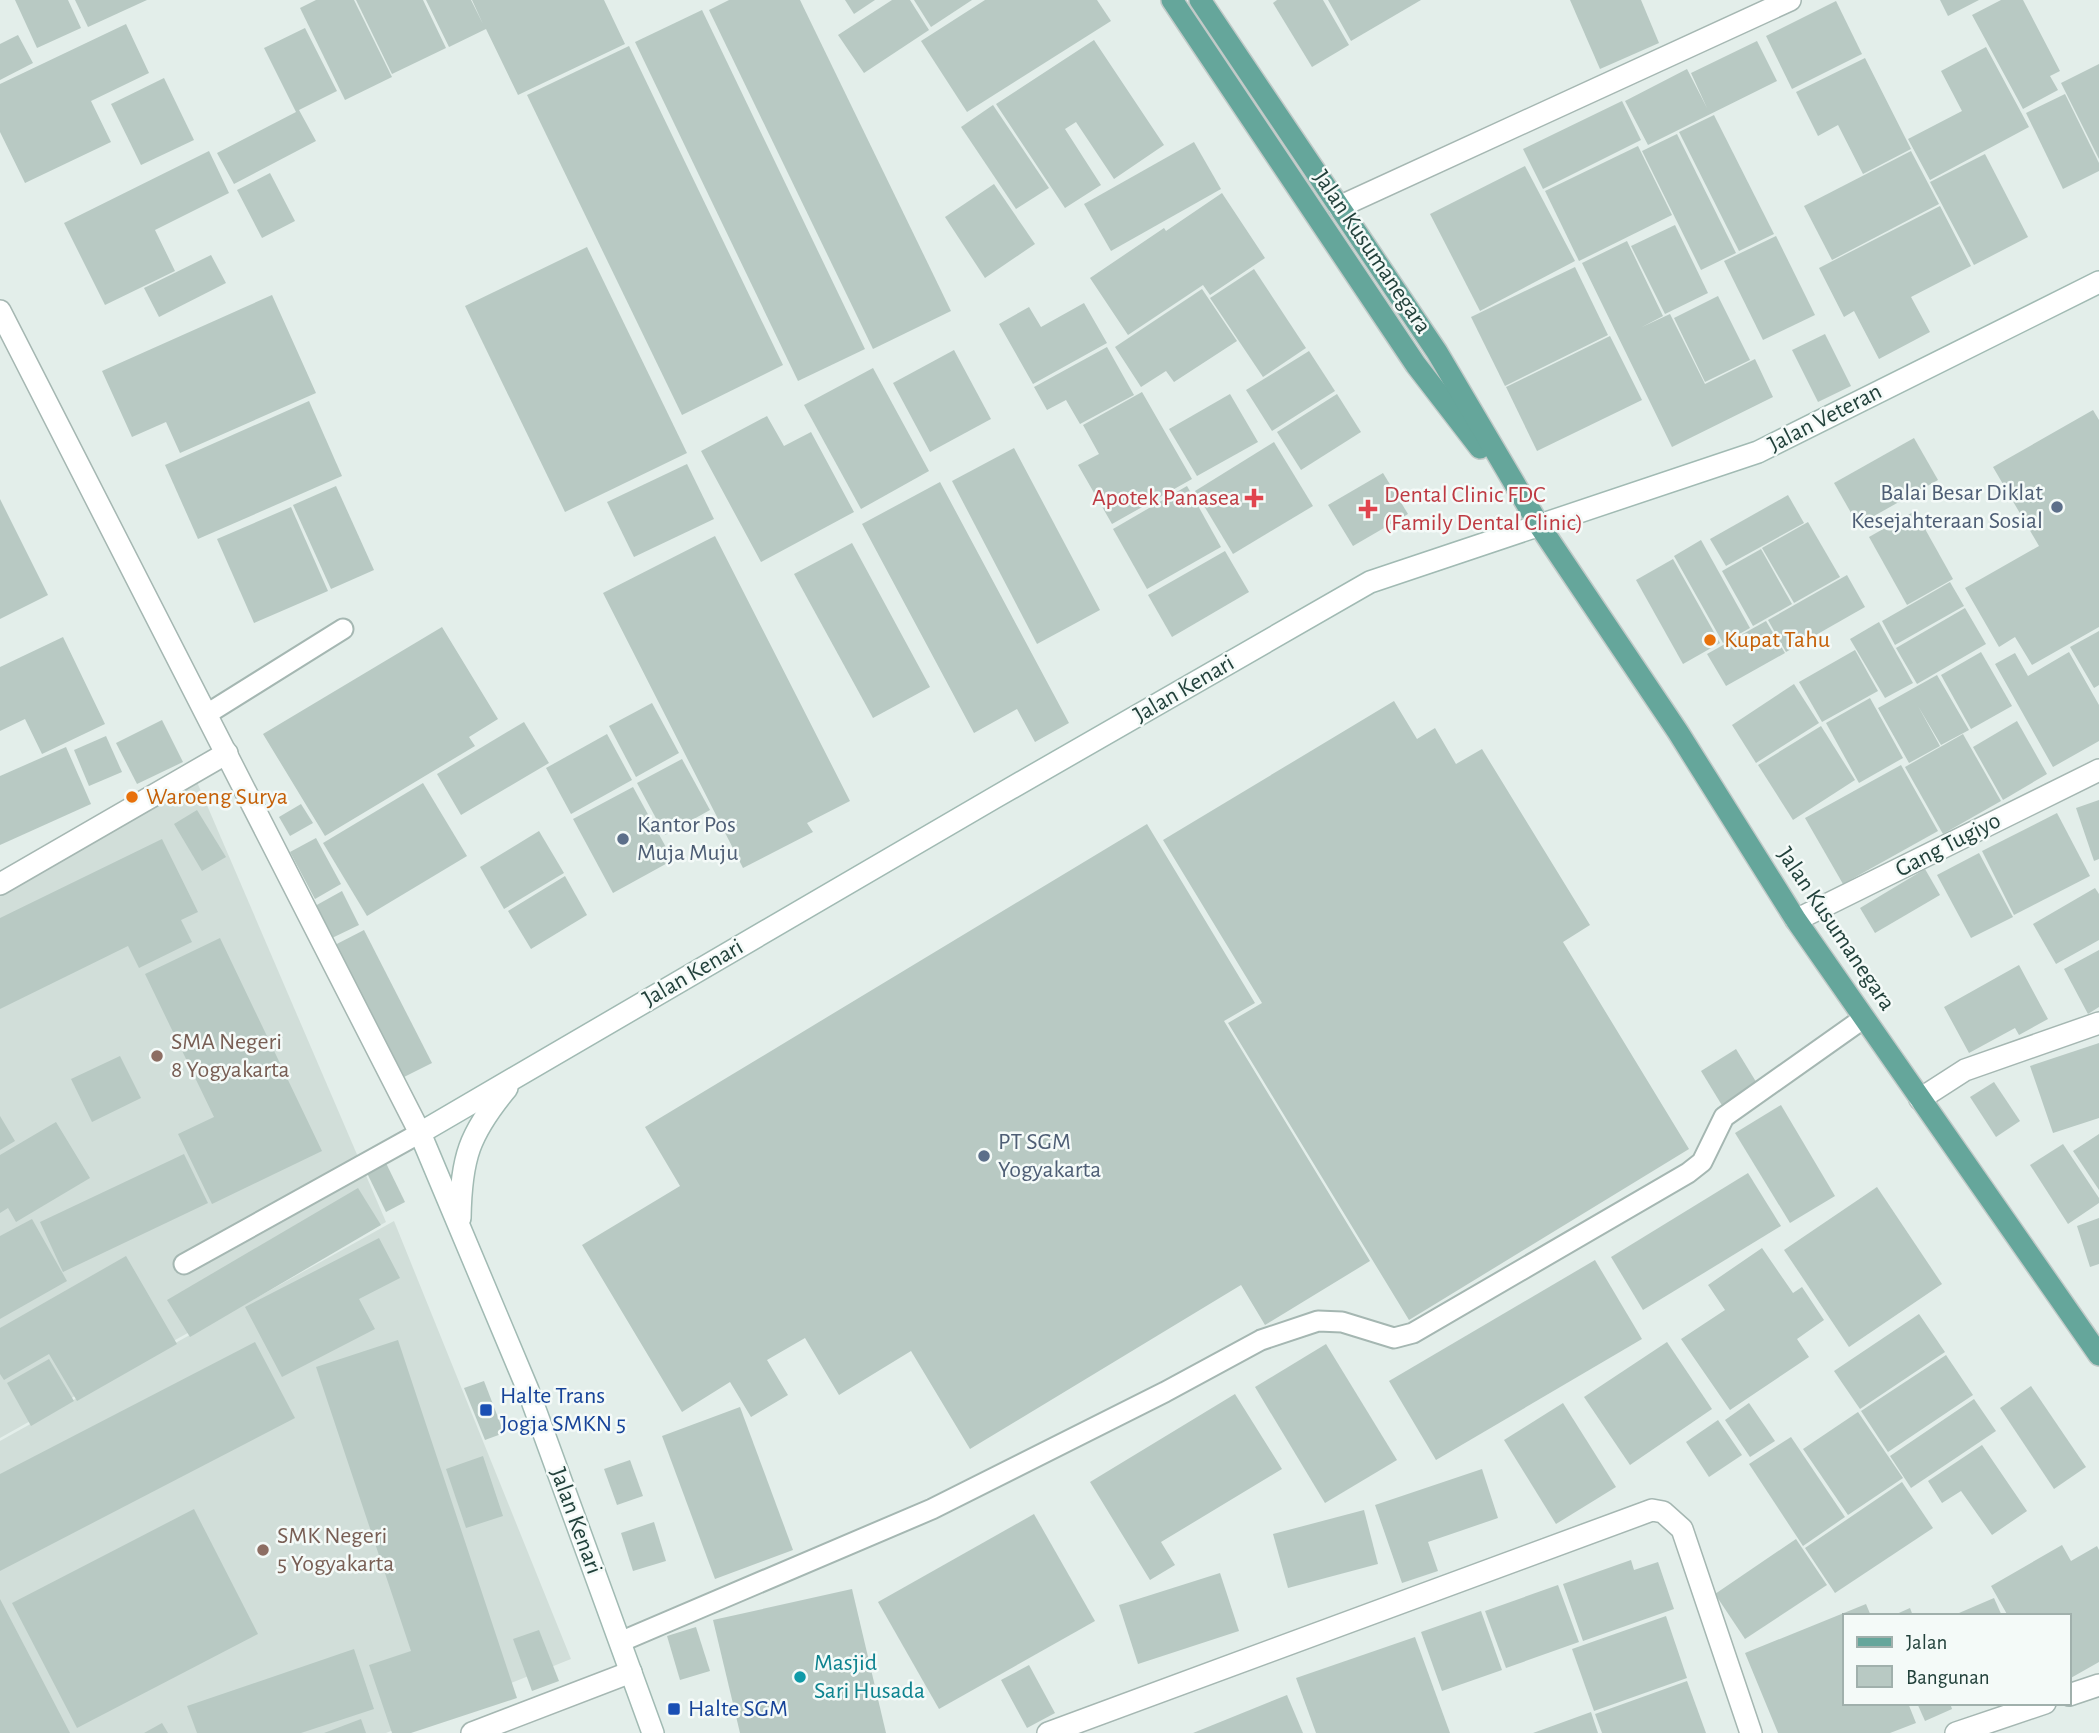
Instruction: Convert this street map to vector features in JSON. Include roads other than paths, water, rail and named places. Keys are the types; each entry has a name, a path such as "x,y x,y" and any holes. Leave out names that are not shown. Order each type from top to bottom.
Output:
{"main road":[{"name":"Jalan Kusumanegara","path":"1172,0 1416,365 1539,525"},
{"name":"Jalan Kusumanegara","path":"1200,0 1437,352 1539,525 1678,732 1796,919 2099,1355"}],"street":[{"path":"1339,207 1790,0"},
{"name":"Jalan Veteran","path":"1539,525 1758,452 2099,282"},
{"path":"0,311 420,1133"},
{"name":"Jalan Kenari","path":"653,1733 528,1390 420,1133 1370,582 1539,525"},
{"path":"0,884 227,753"},
{"name":"Gang Tugiyo","path":"1796,919 2099,770"},
{"path":"1920,1099 1965,1070 2099,1023"},
{"path":"460,1227 465,1162 474,1134 487,1112 517,1075"},
{"path":"1048,1733 1652,1510 1663,1512 1682,1529 1751,1733"},
{"path":"472,1733 631,1672"},
{"path":"2071,1694 2099,1685"},
{"path":"1956,1733 2039,1705"}],"lane":[{"path":"207,714 343,629"},
{"path":"620,1642 932,1509 1261,1340 1318,1321 1342,1322 1394,1338 1413,1333 1688,1173 1702,1162 1724,1117 1864,1018"},
{"path":"184,1264 420,1133"}],"place":[{"name":"Apotek Panasea","path":"1254,498"},
{"name":"Balai Besar Diklat Kesejahteraan Sosial","path":"2057,507"},
{"name":"Dental Clinic FDC (Family Dental Clinic)","path":"1368,509"},
{"name":"Kupat Tahu","path":"1710,640"},
{"name":"Waroeng Surya","path":"132,797"},
{"name":"Kantor Pos Muja Muju","path":"623,839"},
{"name":"SMA Negeri 8 Yogyakarta","path":"157,1056"},
{"name":"PT SGM Yogyakarta","path":"984,1156"},
{"name":"Halte Trans Jogja SMKN 5","path":"486,1410"},
{"name":"SMK Negeri 5 Yogyakarta","path":"263,1550"},
{"name":"Masjid Sari Husada","path":"800,1677"},
{"name":"Halte SGM","path":"674,1709"}]}
